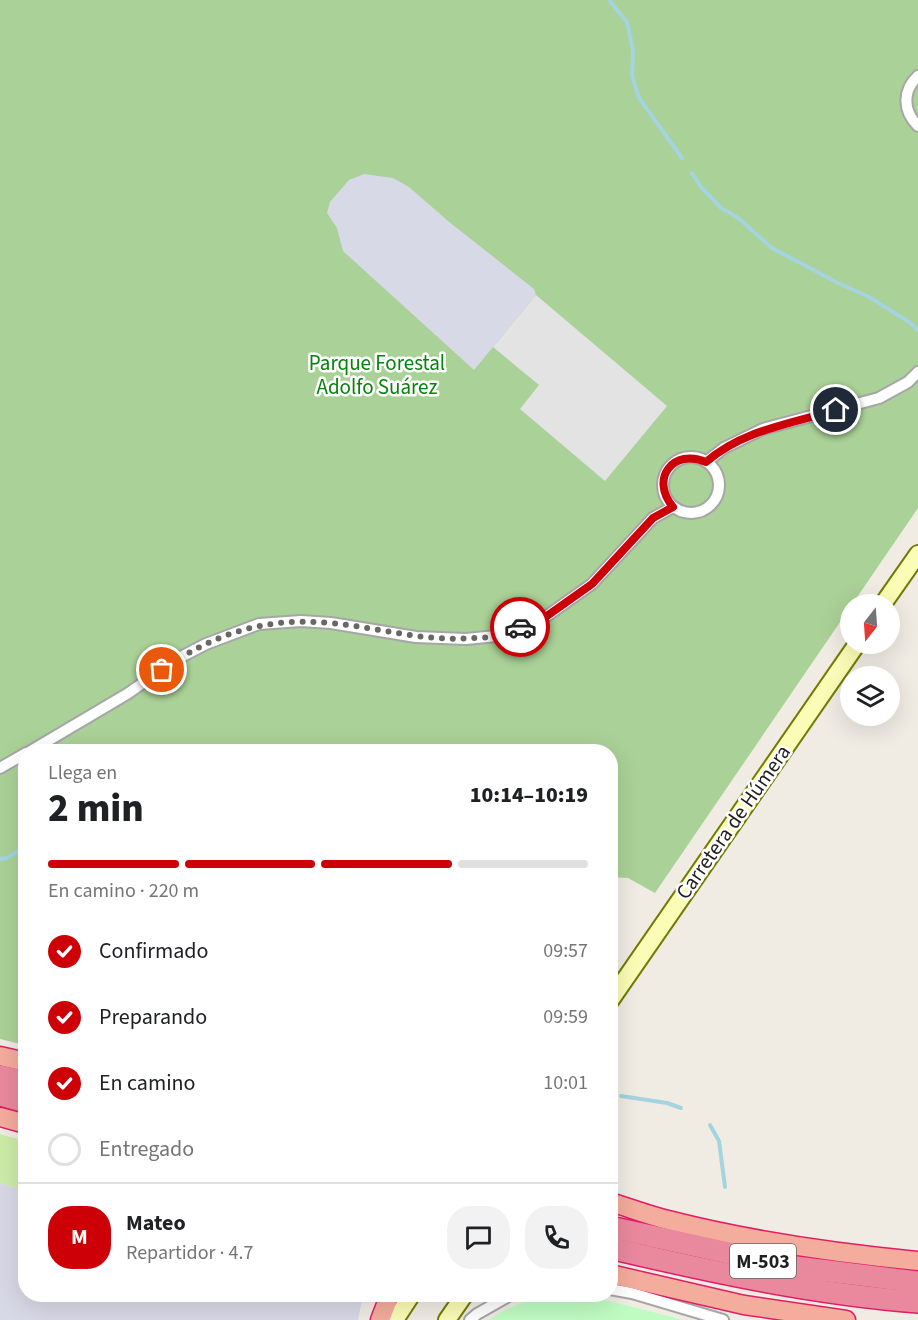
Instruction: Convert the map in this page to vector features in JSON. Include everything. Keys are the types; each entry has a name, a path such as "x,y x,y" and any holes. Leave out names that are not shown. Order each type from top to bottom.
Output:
{"highway":[{"path":"0,1056 18,1060"},
{"path":"0,1076 18,1080"},
{"path":"0,1095 18,1100"},
{"path":"0,1118 18,1122"},
{"name":"M-503","path":"618,1205 666,1220 758,1240 918,1261"},
{"name":"M-503","path":"618,1229 788,1266 918,1281"},
{"name":"M-503","path":"618,1250 796,1287 918,1302"},
{"name":"M-503","path":"618,1276 744,1305 846,1320"},
{"path":"380,1320 387,1302"}],"main road":[{"path":"890,594 918,554"},
{"name":"Carretera de Húmera","path":"618,989 849,654"},
{"path":"394,1320 406,1302"},
{"path":"447,1320 459,1302"}],"street":[{"path":"918,76 908,89 906,99 910,117 918,126"},
{"path":"706,462 724,448 763,429 879,398 908,382 918,372"},
{"path":"685,458 696,458 706,462 714,470 718,480 718,493 712,504 700,512 686,513 673,507 666,499 663,489 663,479 667,470 675,462 685,458"},
{"path":"41,744 127,694 179,658 206,644 259,624 301,621 331,623 404,636 455,639 496,636 544,618 592,584 653,518 673,507"},
{"path":"0,768 18,757"},
{"path":"618,1290 723,1320"},
{"path":"470,1320 498,1302"}],"green space":[{"name":"Parque Forestal Adolfo Suárez","path":"0,0 918,0 918,508 859,594 840,594 840,622 655,893 628,878 618,877 618,744 18,744 18,1043 0,1039"},
{"path":"0,1134 18,1139 18,1189 0,1183"},
{"path":"527,1302 612,1302 683,1320 489,1320 507,1309"}],"shaded area":[{"path":"364,174 393,178 409,187 534,289 536,295 474,370 343,251 337,228 327,213 330,202 349,180"},
{"path":"536,295 667,406 605,481 520,409 539,385 493,347"},
{"path":"0,1183 18,1189 18,1302 362,1302 358,1320 0,1320"}],"waterway":[{"path":"609,0 627,22 633,50 632,76 639,98 682,158"},
{"path":"692,173 701,187 721,208 737,217 772,248 869,297 918,330"},
{"path":"0,859 7,858 18,851"},
{"path":"621,1096 667,1103 681,1108"},
{"path":"710,1125 719,1141 725,1187"}],"way so far":[{"path":"162,670 206,644 259,624 301,621 331,623 404,636 444,639 496,636 520,627"}],"route":[{"path":"520,627 544,618 592,584 653,518 673,507 666,499 663,479 667,470 675,462 685,458 696,458 706,462 724,448 763,429 836,410"}]}
